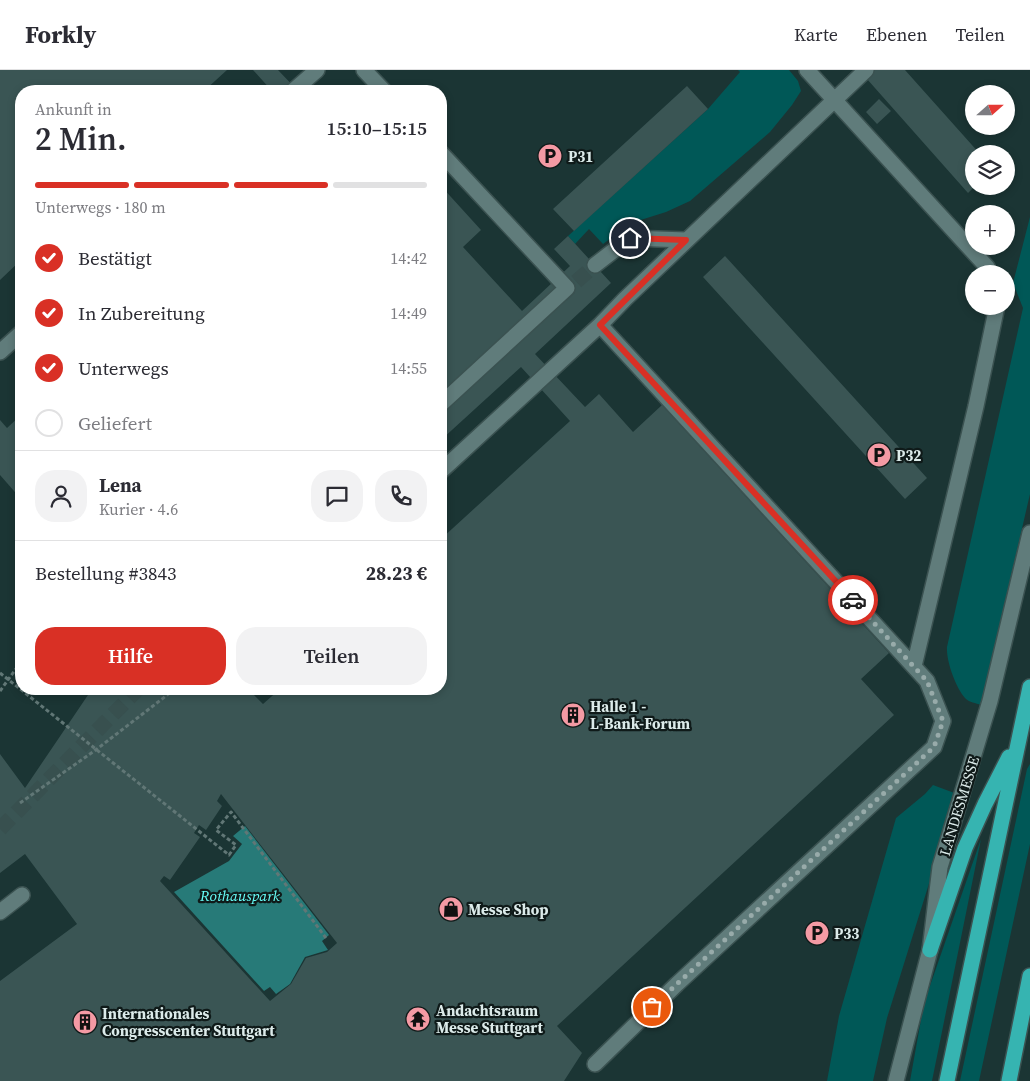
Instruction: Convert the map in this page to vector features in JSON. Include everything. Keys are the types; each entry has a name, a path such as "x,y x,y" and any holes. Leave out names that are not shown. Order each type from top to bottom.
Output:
{"highway":[{"path":"947,1081 1030,687"},
{"path":"930,950 965,848 1018,740"},
{"path":"1009,1081 1030,976"}],"street":[{"path":"300,85 317,70"},
{"path":"364,70 378,85"},
{"path":"807,70 985,265"},
{"path":"447,465 600,325 686,240 866,70"},
{"path":"447,159 567,288 447,398"},
{"path":"594,265 630,238 686,240"},
{"path":"914,666 976,406 994,315"},
{"path":"595,1064 676,984 934,747 943,721 927,681 600,325"},
{"path":"0,352 15,338"},
{"name":"LANDESMESSE","path":"896,1081 930,950 940,867 990,701 1030,533"},
{"path":"0,912 22,895"}],"path":[{"path":"0,691 15,671"},
{"path":"0,673 15,685"},
{"path":"28,695 229,855 236,845 216,830 231,812 326,938"},
{"path":"20,803 97,749 167,695"}],"shaded area":[{"path":"738,70 789,70 798,81 801,91 770,132 690,201 666,212 631,223 603,244 589,229 575,244 568,236 708,109 740,72"},
{"path":"1030,217 1030,494 981,705 967,700 959,689 950,667 947,647 1023,308 1015,288 1015,275"},
{"path":"1030,764 1030,844 979,1081 960,1081 1027,769"},
{"path":"933,785 957,794 887,1018 873,1081 827,1081 839,1016 896,818"},
{"path":"245,826 329,935 322,941 328,950 305,957 290,984 276,994 270,987 264,991 174,892 229,861 242,844 233,836"},
{"path":"981,839 932,1081 910,1081 924,1003"}],"building":[{"path":"0,70 227,70 211,85 15,85 15,266 0,280"},
{"path":"253,70 278,70 292,85 267,85"},
{"path":"859,70 905,70 972,145 965,145 965,190"},
{"path":"687,86 708,109 574,231 553,209"},
{"path":"879,99 891,111 877,124 866,112"},
{"path":"447,193 481,230 463,247 522,311 570,266 554,249 568,236 611,283 535,354 585,407 599,394 633,432 662,405 889,653 861,679 894,715 557,1026 582,1053 564,1081 0,1081 0,981 77,924 25,854 0,873 0,754 25,788 88,695 254,695 263,704 273,695 447,695 447,534 570,421 521,367 447,435","holes":["221,794 337,943 327,952 306,958 291,984 270,1001 160,881 164,876 170,880 200,837 194,833 199,825 206,830 222,806 217,801"]},
{"path":"725,256 927,478 905,499 703,277"},
{"path":"0,420 7,428 15,421 15,492 0,475"}],"tunnel":[{"path":"559,297 595,265"},
{"path":"0,829 132,695"}],"way so far":[{"path":"652,1007 934,747 943,721 927,681 853,600"}],"place":[{"name":"P31","path":"550,156"},
{"name":"P32","path":"879,455"},
{"name":"Halle 1 - L-Bank-Forum","path":"573,715"},
{"name":"Messe Shop","path":"451,909"},
{"name":"P33","path":"817,933"},
{"name":"Andachtsraum Messe Stuttgart","path":"418,1019"},
{"name":"Internationales Congresscenter Stuttgart","path":"85,1022"}],"route":[{"path":"630,238 686,240 600,325 853,600"}],"park label":[{"name":"Rothauspark","path":"240,895"}]}
